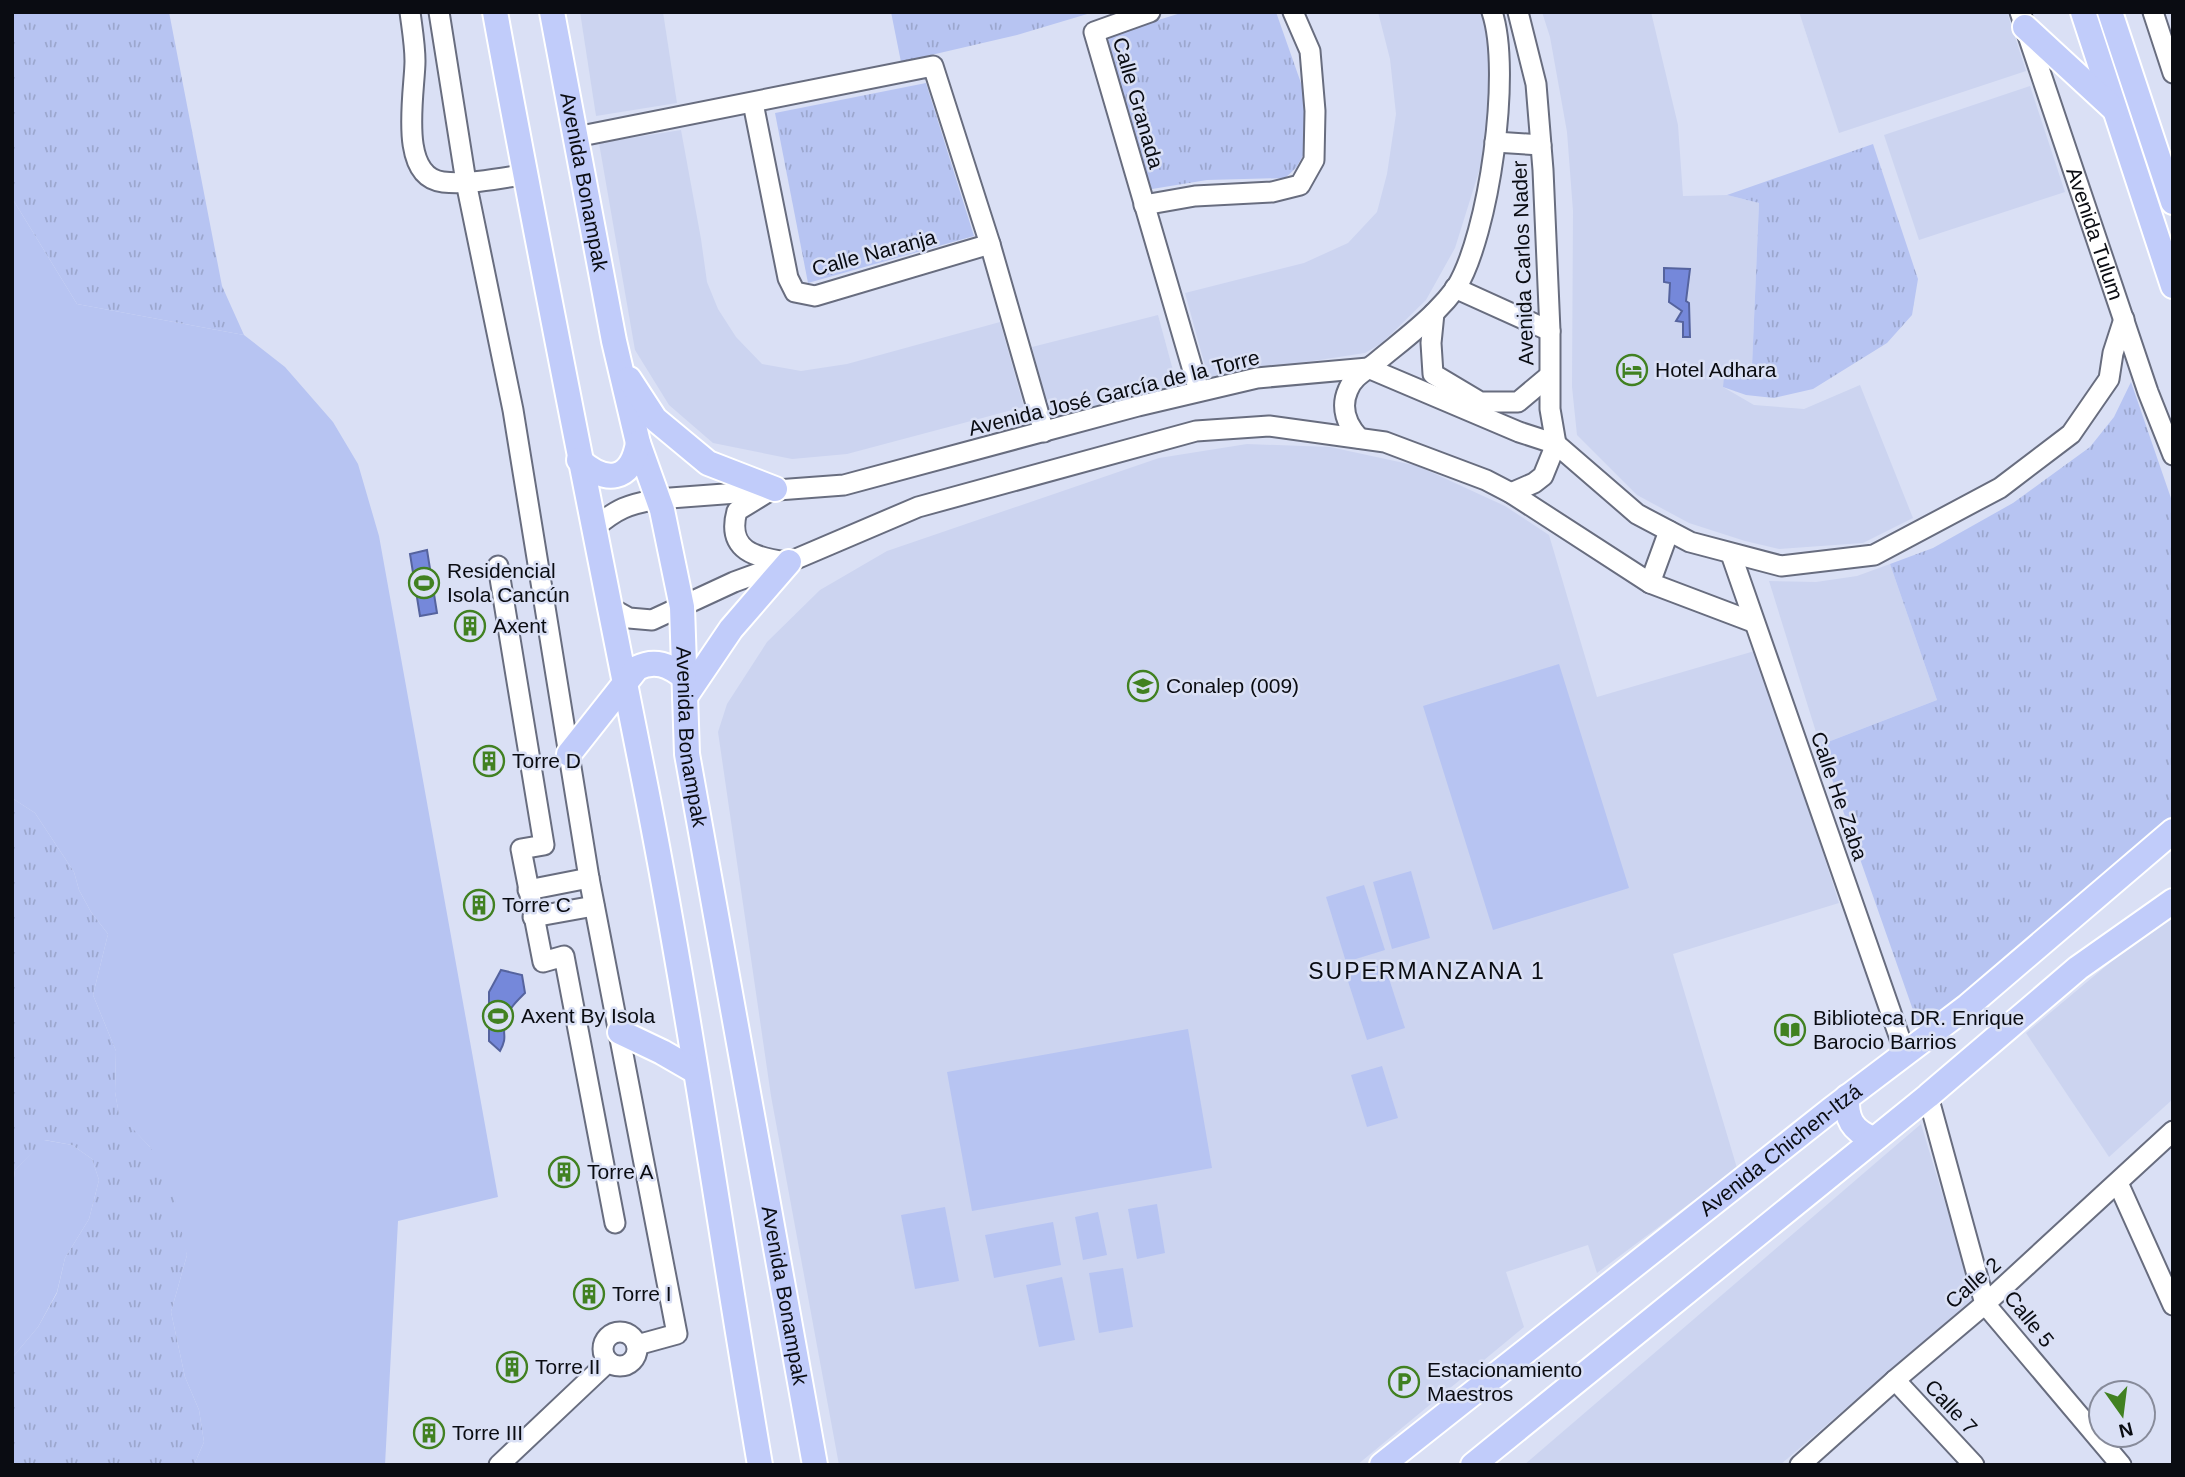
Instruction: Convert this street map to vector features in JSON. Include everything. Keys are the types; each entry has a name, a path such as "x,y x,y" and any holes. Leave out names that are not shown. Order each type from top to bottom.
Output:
{"main road":[{"path":"495,12 579,460 648,800 760,1465"},
{"name":"Avenida Bonampak","path":"552,12 619,363 638,443 670,541 682,607 687,754 815,1465"},
{"path":"2083,12 2173,286"},
{"path":"2110,12 2173,202"},
{"path":"2022,19 2116,111"},
{"path":"619,363 654,419 708,463 775,489"},
{"path":"579,460 594,473 616,475 630,465 638,443"},
{"path":"569,754 637,668 651,663 668,666 685,687 789,562"},
{"name":"Avenida Chichen-Itzá","path":"1382,1465 1847,1097 1968,1006 2173,831"},
{"path":"1473,1465 1928,1096 2078,968 2173,901"},
{"path":"1968,1006 1980,1011 1987,1021 1990,1030 1987,1045"},
{"path":"620,1032 695,1071"},
{"path":"1847,1097 1850,1124 1860,1134 1873,1139"}],"street":[{"path":"410,12 415,62 411,133 414,156 425,172 440,182 466,182 524,175"},
{"path":"439,12 466,182 513,410 594,906 677,1334 637,1345 636,1355 629,1364 618,1366 608,1362 499,1465"},
{"name":"Calle Granada","path":"1150,12 1094,32 1199,391"},
{"path":"1144,205 1195,195 1272,192 1300,185 1314,160 1315,111 1310,51 1293,12"},
{"name":"Avenida Carlos Nader","path":"1359,438 1347,421 1345,401 1352,382 1434,313 1455,288 1479,224 1495,142 1500,81 1497,27 1492,12"},
{"name":"Avenida Carlos Nader","path":"1518,12 1536,84 1550,331 1550,409 1556,444"},
{"path":"2153,12 2173,73"},
{"name":"Avenida Tulum","path":"2022,19 2148,392 2173,455"},
{"path":"576,137 933,66 990,244 1044,432"},
{"name":"Calle Naranja","path":"753,103 788,278 795,292 815,296 990,244"},
{"path":"1495,142 1541,145"},
{"path":"1455,288 1550,331"},
{"path":"1434,313 1431,343 1433,374 1480,402 1518,402 1549,376"},
{"name":"Avenida José García de la Torre","path":"594,528 616,510 634,503 844,485 1257,378 1368,368 1519,432 1556,444 1637,514 1690,542 1781,565 1874,555 2000,488 2071,434 2109,379 2123,318"},
{"path":"611,608 629,618 652,620 734,582 918,508 1196,430 1269,426 1385,442 1486,480 1511,493 1650,583 1753,622"},
{"path":"1511,493 1543,476 1556,444"},
{"path":"775,489 754,498 737,511 735,535 750,554 789,562"},
{"path":"1650,583 1669,531"},
{"name":"Calle He Zaba","path":"1731,554 1905,1053"},
{"path":"498,566 544,845 521,849 528,890 543,961 564,956 615,1223"},
{"path":"528,890 589,878"},
{"path":"533,917 594,906"},
{"name":"Calle 5","path":"1928,1096 1984,1304 2122,1465"},
{"name":"Calle 2","path":"1800,1465 1984,1304 2173,1131"},
{"path":"2118,1183 2173,1305"},
{"name":"Calle 7","path":"1895,1380 1974,1465"}],"shaded area":[{"path":"580,12 663,12 677,103 596,116"},
{"path":"1378,12 1481,12 1488,31 1494,82 1491,133 1455,248 1426,300 1382,343 1365,353 1208,377 1185,293 1304,263 1348,243 1377,212 1387,174 1396,114 1390,59"},
{"path":"1542,12 1651,12 1678,125 1683,196 1727,195 1759,203 1752,366 1723,387 1754,405 1804,409 1860,385 1913,518 1863,543 1779,549 1745,541 1689,523 1637,495 1577,435 1572,387 1573,211 1567,132 1550,37"},
{"path":"1799,12 2007,12 2026,71 1839,133"},
{"path":"2030,86 2065,192 1919,240 1884,135"},
{"path":"681,130 707,282 718,309 736,337 762,364 801,371 847,364 1000,322 1024,407 847,454 792,459 713,443 669,405 635,350 599,143"},
{"path":"1158,315 1177,385 1050,418 1032,347"},
{"path":"1247,444 1330,447 1418,466 1505,506 1549,535 1597,697 1758,650 1839,903 1673,954 1737,1168 1597,1273 1588,1245 1506,1272 1524,1327 1357,1465 839,1465 771,1096 718,732 727,704 767,642 820,590 887,551 1159,458"},
{"path":"1890,564 1937,700 1820,745 1769,581 1816,582 1857,576"},
{"path":"2173,918 2173,1099 2109,1157 2026,1033 2155,925"},
{"path":"1921,1124 1974,1298 1780,1465 1524,1465"}],"green space":[{"path":"12,12 169,12 222,286 244,335 77,304 12,198"},
{"path":"891,12 1094,12 1017,35 901,62"},
{"path":"1184,12 1276,12 1302,86 1306,121 1305,152 1296,168 1285,178 1207,180 1146,190 1104,37"},
{"path":"926,83 974,236 808,283 775,113"},
{"path":"1873,144 1918,279 1912,315 1887,343 1813,389 1774,398 1746,395 1723,387 1725,368 1752,366 1759,203 1727,195"},
{"path":"12,198 77,304 244,335 285,367 333,422 358,464 379,536 498,1197 398,1221 385,1465 194,1465 204,1442 199,1410 185,1377 171,1312 187,1255 150,1147 119,1115 115,1092 116,1051 93,995 108,934 91,912 79,890 74,872 35,813 12,798"},
{"path":"2131,382 2173,504 2173,815 1920,1030 1820,745 1937,700 1890,564 1933,548 2013,503 2090,447 2114,417"},
{"path":"1559,664 1629,888 1493,930 1423,706"},
{"path":"12,798 35,813 74,872 79,890 91,912 108,934 93,995 116,1051 115,1092 119,1114 150,1147 172,1186 187,1255 171,1312 185,1377 199,1410 204,1442 194,1465 12,1465 12,1358 38,1327 57,1293 65,1258 89,1219 99,1180 92,1159 72,1145 45,1140 15,1170 12,1193"},
{"path":"1411,871 1430,938 1392,949 1373,882"},
{"path":"1364,885 1385,950 1346,962 1326,897"},
{"path":"1383,960 1405,1028 1367,1040 1345,972"},
{"path":"1188,1029 1212,1168 972,1211 947,1072"},
{"path":"1382,1066 1398,1118 1367,1127 1351,1075"},
{"path":"44,1140 72,1145 92,1159 99,1180 89,1219 65,1258 57,1292 38,1327 12,1358 12,1193 15,1170"},
{"path":"1157,1204 1165,1253 1137,1259 1128,1209"},
{"path":"945,1207 959,1281 915,1289 901,1215"},
{"path":"1098,1212 1107,1255 1083,1260 1075,1217"},
{"path":"1053,1222 1061,1265 994,1278 985,1235"},
{"path":"1123,1268 1133,1327 1099,1333 1089,1273"},
{"path":"1062,1277 1075,1340 1039,1347 1026,1285"}],"water":[{"path":"1664,268 1690,269 1686,301 1689,303 1690,337 1683,337 1683,322 1676,321 1682,311 1669,302 1670,283 1664,282"},
{"name":"Residencial Isola Cancún","path":"427,550 437,613 420,616 410,554"},
{"name":"Axent By Isola","path":"501,970 522,975 525,993 508,1014 500,1051 489,1041 489,992"}],"place":[{"name":"Hotel Adhara","path":"1632,370"},
{"name":"Residencial Isola Cancún","path":"424,583"},
{"name":"Axent","path":"470,626"},
{"name":"Conalep (009)","path":"1143,686"},
{"name":"Torre D","path":"489,761"},
{"name":"Torre C","path":"479,905"},
{"name":"Axent By Isola","path":"498,1016"},
{"name":"Biblioteca DR. Enrique Barocio Barrios","path":"1790,1030"},
{"name":"Torre A","path":"564,1172"},
{"name":"Torre I","path":"589,1294"},
{"name":"Torre II","path":"512,1367"},
{"name":"Estacionamiento Maestros","path":"1404,1382"},
{"name":"Torre III","path":"429,1433"}],"district":[{"name":"SUPERMANZANA 1","path":"1427,971"}]}
